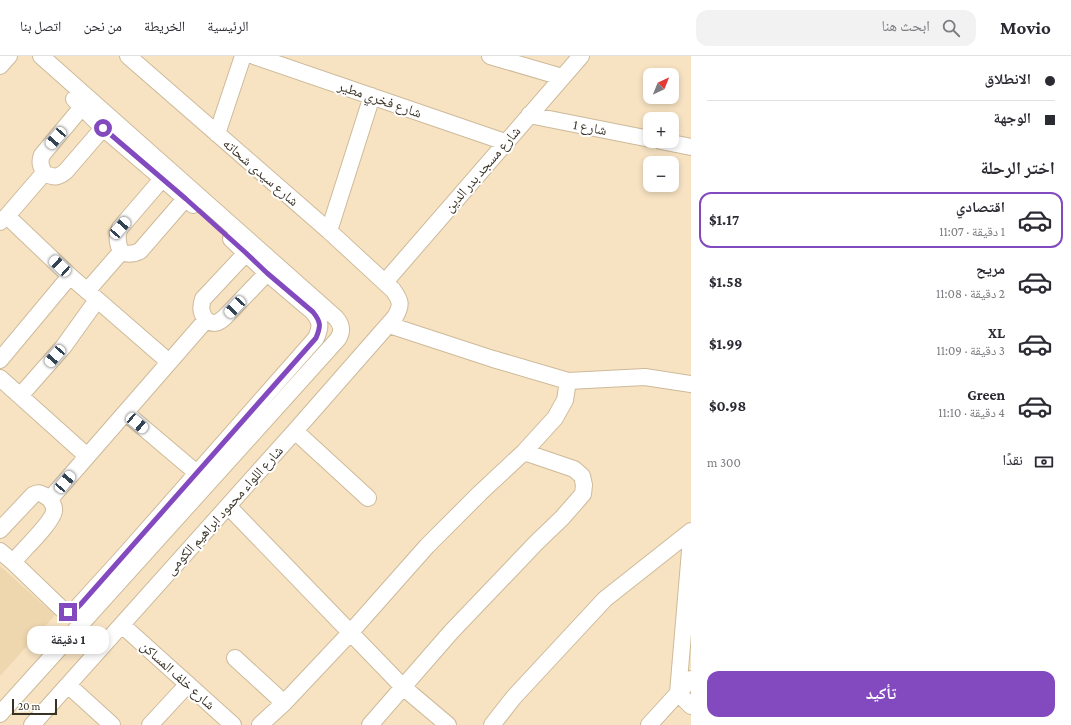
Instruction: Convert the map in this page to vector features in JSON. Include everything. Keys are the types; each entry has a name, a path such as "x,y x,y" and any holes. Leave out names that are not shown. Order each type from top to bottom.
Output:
{"street":[{"path":"0,66 9,56"},
{"path":"0,551 64,611 72,611 80,605 338,339 342,328 340,322 336,318 128,142 103,128 28,56"},
{"path":"0,714 203,478 253,409 316,338 320,324 319,319 313,312 162,179 128,142 41,56"},
{"name":"شارع سيدى شحاته","path":"128,56 329,231 389,286"},
{"path":"217,134 243,56"},
{"name":"شارع فخري مطير","path":"254,56 505,142"},
{"path":"490,56 562,77"},
{"name":"شارع مسجد بدر الدين","path":"389,286 505,142 581,56"},
{"path":"329,231 372,96"},
{"path":"82,107 42,154 40,165 44,173 53,176 60,175 66,171 103,128"},
{"name":"شارع 1","path":"529,115 643,138"},
{"path":"679,145 691,147"},
{"path":"44,173 3,219 169,362"},
{"path":"121,252 117,240 120,228 162,179"},
{"path":"121,252 132,254 140,250 186,199"},
{"path":"20,396 64,346 92,295 121,252"},
{"path":"246,253 203,299 201,310 206,320 211,323 216,323 224,318 267,273"},
{"path":"0,360 70,276"},
{"name":"شارع اللواء محمود ابراهيم الكومى","path":"32,725 389,325 400,308 399,298 389,286"},
{"path":"50,499 206,320"},
{"path":"389,325 493,359 568,381 645,377 691,384"},
{"path":"260,725 284,703 350,633 427,546 524,452 555,418 565,400 568,381"},
{"path":"2,382 20,396 87,456"},
{"path":"126,413 203,478"},
{"path":"295,432 368,498"},
{"path":"370,725 451,632 562,518 583,494 584,484 582,476 574,469 524,452"},
{"path":"0,530 33,495 37,493 42,494 50,499 54,511 52,517 13,562"},
{"path":"228,506 404,687 448,725"},
{"path":"492,725 514,697 605,599 691,531"},
{"path":"691,539 678,693 691,706"},
{"name":"شارع خلف المساكن","path":"122,625 233,725"},
{"path":"235,658 284,703"},
{"path":"649,725 691,679"},
{"path":"150,725 188,684"},
{"path":"68,685 112,725"}],"shaded area":[{"path":"0,566 55,615 0,676"}],"route":[{"path":"68,612 75,610 80,605 316,338 320,324 319,319 313,312 267,273 186,199 103,128"}]}
